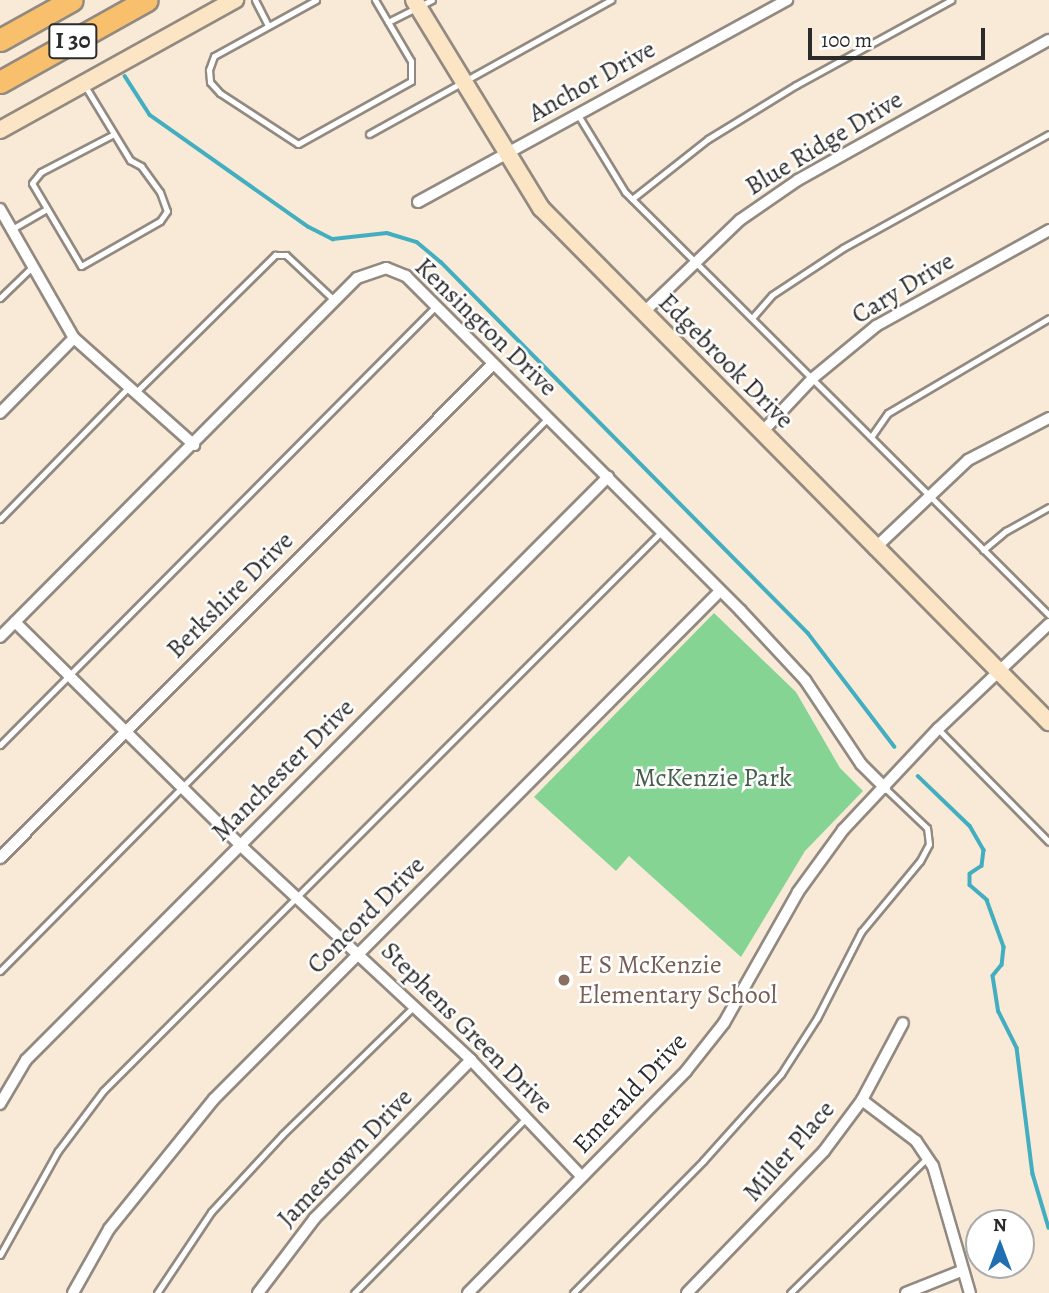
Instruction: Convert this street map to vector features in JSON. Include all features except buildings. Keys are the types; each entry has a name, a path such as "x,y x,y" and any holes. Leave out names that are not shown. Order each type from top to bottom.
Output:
{"highway":[{"name":"I 30","path":"0,40 72,0"},
{"name":"I 30","path":"0,82 147,0"}],"street":[{"path":"0,130 235,0"},
{"name":"Anchor Drive","path":"418,202 788,0"},
{"name":"Edgebrook Drive","path":"421,3 461,81 541,208 763,431 874,549 1049,722"},
{"name":"Blue Ridge Drive","path":"643,313 740,220 798,180 1049,40"},
{"path":"0,209 74,338 194,445"},
{"name":"Cary Drive","path":"763,431 813,378 876,326 1049,230"},
{"name":"Kensington Drive","path":"0,637 358,278 386,268 401,272 436,306 608,477 805,680 861,764 885,788"},
{"path":"0,413 74,338"},
{"name":"Berkshire Drive","path":"0,858 493,364"},
{"path":"874,549 968,460 1049,418"},
{"name":"Manchester Drive","path":"0,1104 26,1060 608,477"},
{"name":"Concord Drive","path":"73,1293 109,1228 175,1142 719,592"},
{"name":"Stephens Green Drive","path":"15,622 240,845 471,1060 582,1177"},
{"name":"Emerald Drive","path":"468,1293 687,1070 724,1023 798,892 844,830 938,729 1049,624"},
{"name":"Miller Place","path":"687,1293 824,1151 862,1100 903,1023"},
{"name":"Jamestown Drive","path":"258,1293 315,1218 471,1060"},
{"path":"862,1100 916,1140 927,1158 942,1192 961,1271 970,1293"},
{"path":"906,1293 961,1271"}],"lane":[{"path":"255,0 268,25"},
{"path":"316,0 214,56 210,82 284,138 298,144 337,126 411,81 411,61 375,0"},
{"path":"369,134 611,0"},
{"path":"632,199 708,139 796,85 951,0"},
{"path":"388,22 421,3"},
{"path":"84,83 130,160 141,166 160,192 165,217 81,266 32,187 34,179 114,134"},
{"path":"578,115 632,199 1049,615"},
{"path":"752,318 772,295 842,248 1049,134"},
{"path":"12,229 45,210"},
{"path":"0,519 275,255 286,255 335,302"},
{"path":"0,298 33,266"},
{"path":"0,745 436,306"},
{"path":"871,437 888,413 1049,318"},
{"path":"0,971 548,418"},
{"path":"983,550 1049,507"},
{"path":"0,1255 58,1151 103,1091 660,531"},
{"path":"938,729 1049,842"},
{"path":"573,1293 704,1161 781,1074 817,1018 861,932 920,861 929,844 927,828 885,788"},
{"path":"156,1293 211,1212 282,1135 414,1006"},
{"path":"354,1293 526,1118"},
{"path":"790,1293 927,1158"}],"green space":[{"name":"McKenzie Park","path":"714,613 796,692 840,768 863,791 805,851 741,957 629,856 616,871 534,797"}],"waterway":[{"path":"125,76 150,115 309,227 333,239 387,233 417,242 441,262 808,633 895,747"},
{"path":"918,776 970,826 984,850 982,866 970,874 970,885 987,900 1004,947 1002,965 993,976 999,1012 1017,1048 1033,1174 1049,1228"}],"place":[{"name":"E S McKenzie Elementary School","path":"564,980"}]}
